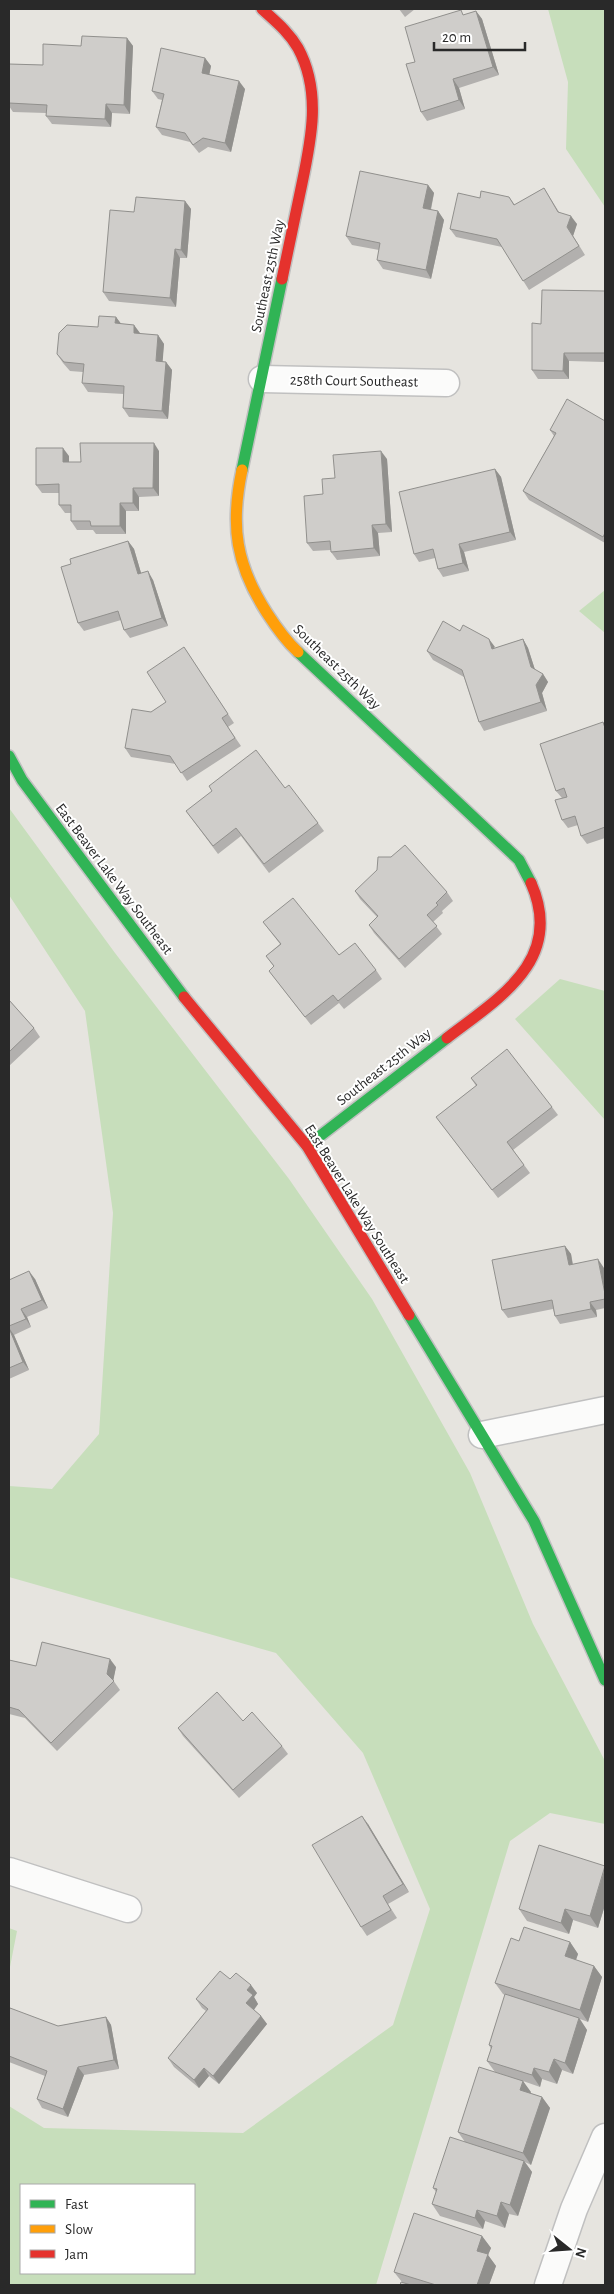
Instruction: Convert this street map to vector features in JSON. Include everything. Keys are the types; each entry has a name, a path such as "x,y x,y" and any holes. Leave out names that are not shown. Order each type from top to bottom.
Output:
{"street":[{"name":"Southeast 25th Way","path":"262,9 290,36 307,68 313,102 312,134 236,499 237,543 249,579 266,613 288,643 519,860 534,886 540,914 539,943 527,970 507,992 307,1146"},
{"name":"258th Court Southeast","path":"262,379 446,383"},
{"name":"East Beaver Lake Way Southeast","path":"9,756 22,780 173,983 307,1146 534,1521 605,1680"},
{"path":"482,1435 605,1410"},
{"path":"9,1871 128,1909"},
{"path":"548,2285 574,2209 605,2137"}],"green space":[{"path":"548,9 605,9 605,207 566,149 568,82"},
{"path":"605,590 605,633 579,611"},
{"path":"9,808 115,953 289,1179 372,1299 470,1473 533,1624 605,1761 605,1824 550,1813 510,1841 376,2285 9,2285 9,2106 44,2128 243,2133 393,2025 430,1909 363,1753 276,1653 9,1577 9,1486 52,1489 99,1434 113,1213 85,1011 9,895"},
{"path":"560,979 605,991 605,1120 515,1019"},
{"path":"9,1928 17,1931 9,1972"}],"building":[{"path":"461,10 463,15 476,11 493,67 453,79 459,100 421,112 406,64 415,62 405,27"},
{"path":"82,36 127,38 124,105 106,104 105,119 46,116 47,105 9,103 9,64 43,65 43,44 81,46"},
{"path":"161,48 205,58 202,73 239,81 225,143 203,138 193,145 185,133 156,127 164,94 152,91"},
{"path":"360,171 428,185 423,208 438,211 426,270 377,260 380,243 346,236"},
{"path":"544,188 558,212 571,216 567,227 579,246 523,281 497,239 450,229 458,193 480,198 481,191 509,197 514,205"},
{"path":"136,197 185,201 181,250 175,249 170,298 103,292 110,210 134,212"},
{"path":"542,290 605,291 605,353 564,353 563,371 532,370 532,323 541,324"},
{"path":"99,316 116,317 115,323 134,325 134,333 158,335 156,361 166,362 162,411 123,408 124,386 82,383 84,364 64,362 57,354 59,333 67,325 98,327"},
{"path":"567,399 605,421 605,533 603,537 523,491 556,433 550,430"},
{"path":"80,443 154,443 153,488 133,488 133,503 120,503 120,526 91,526 90,521 71,521 71,505 59,505 59,484 36,485 36,448 63,448 63,462 81,462"},
{"path":"381,451 386,524 372,525 374,548 331,552 330,541 307,543 304,496 323,494 322,479 335,478 333,455"},
{"path":"495,469 510,532 459,544 463,563 438,569 433,549 414,554 399,492"},
{"path":"128,541 138,574 148,571 162,618 124,630 118,611 78,623 61,567 71,564 70,559"},
{"path":"443,621 460,631 463,625 489,639 492,649 523,639 531,667 543,674 536,685 541,702 479,722 462,670 427,651"},
{"path":"184,647 228,714 222,718 235,738 181,773 170,756 125,748 132,709 151,712 166,702 147,672"},
{"path":"603,722 605,728 605,827 581,836 575,816 562,820 555,800 567,797 564,788 556,791 540,744"},
{"path":"256,750 285,788 289,785 318,823 264,864 236,828 213,846 186,811 212,791 209,786"},
{"path":"405,845 447,892 436,903 438,905 427,915 437,926 399,959 369,925 378,916 355,891 377,870 378,857 391,857"},
{"path":"293,898 339,955 355,943 376,970 338,1001 333,995 305,1017 269,971 274,966 266,956 281,944 263,922"},
{"path":"9,1000 34,1028 9,1052"},
{"path":"507,1049 552,1107 507,1142 524,1165 492,1190 436,1117 477,1085 471,1078"},
{"path":"565,1246 569,1265 598,1259 605,1299 590,1302 591,1309 555,1316 552,1300 502,1310 492,1260"},
{"path":"29,1271 42,1300 21,1309 26,1319 9,1326 9,1280"},
{"path":"9,1328 23,1362 9,1368"},
{"path":"42,1642 110,1659 107,1674 114,1681 51,1743 19,1710 9,1707 9,1660 36,1666"},
{"path":"217,1692 243,1721 252,1712 282,1746 233,1790 178,1728"},
{"path":"362,1816 403,1884 383,1896 391,1910 361,1927 312,1845"},
{"path":"539,1845 605,1866 590,1916 565,1909 561,1923 519,1909"},
{"path":"524,1927 570,1942 565,1956 594,1966 580,2010 495,1983 511,1938 519,1941"},
{"path":"220,1971 230,1979 236,1973 251,1985 247,1990 253,1995 246,2003 261,2016 213,2076 204,2068 194,2080 168,2058 208,2009 196,1999"},
{"path":"505,1994 579,2018 565,2063 554,2059 549,2072 534,2068 532,2075 487,2061 492,2046 489,2045"},
{"path":"10,2008 58,2026 106,2017 114,2060 78,2067 63,2109 37,2099 47,2071 9,2056"},
{"path":"479,2067 523,2081 520,2090 542,2097 523,2153 458,2132"},
{"path":"450,2137 524,2161 510,2205 501,2202 497,2216 477,2210 475,2218 432,2204 437,2189 433,2188"},
{"path":"414,2213 482,2236 477,2251 488,2254 477,2285 436,2285 394,2272"},
{"path":"401,2282 411,2285 400,2285"}],"traffic: fast":[{"path":"242,470 282,279"},
{"path":"298,652 519,860 531,883"},
{"path":"9,756 22,780 184,997"},
{"path":"307,1146 447,1038"},
{"path":"409,1315 534,1521 605,1680"}],"traffic: slow":[{"path":"242,470 236,509 236,527 242,561 248,578 267,613 281,634 298,652"}],"traffic: jam":[{"path":"262,9 277,22 298,48 306,65 312,101 312,120 307,157 282,279"},
{"path":"447,1038 505,992 521,974 533,955 540,934 539,910 531,883"},
{"path":"184,997 307,1146 409,1315"}]}
